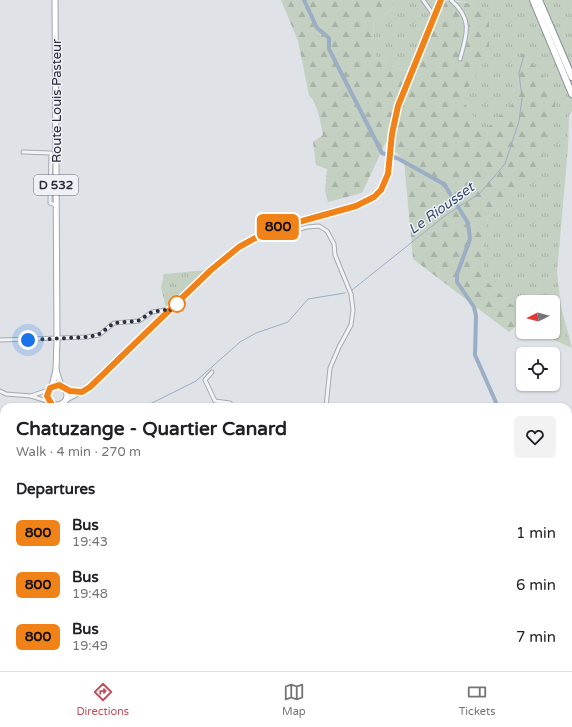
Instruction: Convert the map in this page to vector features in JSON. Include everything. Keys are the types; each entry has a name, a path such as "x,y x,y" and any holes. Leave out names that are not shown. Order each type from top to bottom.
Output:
{"highway":[{"path":"533,0 572,94"},
{"path":"540,0 572,77"}],"main road":[{"name":"Route Louis Pasteur","path":"50,388 56,370 57,339 55,0"},
{"name":"Route Louis Pasteur","path":"56,370 61,386"},
{"path":"50,403 47,396 50,388 61,386 66,390 66,400 64,403"}],"street":[{"path":"423,0 434,17"},
{"path":"66,400 82,392 100,379 168,312 227,256 239,247 262,234 366,202 381,190 388,174 390,150 398,106 441,0"},
{"path":"451,0 462,9 466,22 466,38 460,59"},
{"path":"23,152 51,153 50,203 56,204"},
{"path":"262,234 265,238 308,227 319,226 327,231 334,244 335,255 351,294 353,310 351,325 330,368 326,403"},
{"path":"0,340 77,339 98,335 114,323 138,321 148,314 159,310 165,310 168,312"},
{"path":"212,372 206,380 215,401 225,403"},
{"path":"31,396 50,388"},
{"path":"66,390 82,392"},
{"path":"0,391 6,394 31,396 48,403"}],"green space":[{"path":"281,0 389,0 393,8 373,24 375,56 401,70 417,72 443,0 475,4 489,20 489,53 462,99 483,132 512,104 521,53 539,70 557,95 542,159 507,204 488,216 482,251 483,278 516,307 516,326 509,332 413,259 404,161 386,142 362,193 328,202 325,190 327,169 316,165 313,142 323,135 317,109 309,95 298,41"},
{"path":"389,0 443,0 418,72 401,70 375,56 373,24 393,8"},
{"path":"454,0 572,0 572,111 569,115 568,148 557,272 560,295 516,295 516,307 483,278 482,251 488,216 507,204 539,70 521,54 512,104 483,133 462,99 489,53 475,4"},
{"path":"207,270 169,307 166,308 161,288 164,274"},
{"path":"560,298 561,307 572,348 552,339 560,339"}],"waterway":[{"path":"304,0 317,28 329,38 329,49 382,153 397,158 444,184 468,223 470,239 457,274 457,282 474,307 476,316 475,355 496,403"},
{"name":"Le Riousset","path":"352,290 446,215 479,194 505,164 519,121 522,98 519,73 524,55"},
{"name":"Le Riousset","path":"152,403 196,381 240,342 256,333 288,322 308,299 345,293"}],"bus line":[{"name":"800","path":"51,403 47,396 48,390 54,385 59,385 70,391 82,392 90,387 116,364 211,270 227,256 251,239 270,230 356,206 374,197 381,190 388,174 394,120 398,106 441,0"}],"route":[{"path":"28,340 77,339 98,335 114,323 138,321 152,312 159,310 165,310 168,312 177,304"}]}
